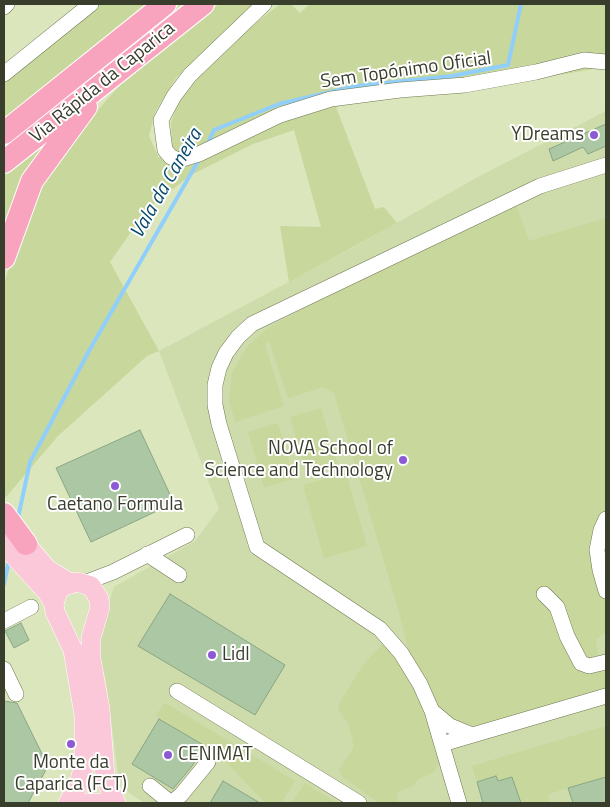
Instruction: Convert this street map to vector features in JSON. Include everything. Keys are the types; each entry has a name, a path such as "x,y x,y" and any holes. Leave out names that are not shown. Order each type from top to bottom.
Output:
{"highway":[{"name":"Via Rápida da Caparica","path":"4,133 165,4"},
{"name":"Via Rápida da Caparica","path":"4,162 203,4"},
{"path":"4,258 32,181 103,84"},
{"path":"4,514 26,544"}],"main road":[{"path":"4,526 26,544 47,569 96,592 99,599 100,607 91,638 91,658 100,709 105,777 116,803"},
{"path":"4,545 47,592 73,650 85,734 82,776 68,803"},
{"path":"77,583 58,591 56,611 71,627 79,628 86,626 95,619"},
{"path":"79,803 104,803"}],"street":[{"path":"4,7 7,4"},
{"path":"4,74 91,4"},
{"name":"Sem Topónimo Oficial","path":"264,4 190,75 174,96 161,120 165,150 171,158 179,160 199,154 280,115 331,99 400,90 465,85 536,72 584,60 606,62"},
{"path":"460,803 432,711 420,684 401,653 380,629 257,547 219,424 215,405 219,368 226,353 238,337 252,324 540,186 606,166"},
{"path":"606,519 601,530 597,550 606,591"},
{"path":"77,583 113,572 187,535"},
{"path":"148,554 178,576"},
{"path":"99,599 113,572"},
{"path":"544,594 557,606 567,636 582,663 589,666 606,662"},
{"path":"4,621 31,607"},
{"path":"4,669 16,694"},
{"path":"177,691 359,803"},
{"path":"442,744 606,696"},
{"path":"432,711 450,726 472,735"},
{"path":"150,786 171,803 181,795 208,762"}],"shaded area":[{"path":"99,4 145,4 4,118 4,80 76,25"},
{"path":"219,4 256,4 176,78 155,112 149,136 159,158 172,147 171,122 183,90 235,39 280,4 291,4 300,13 310,4 606,4 606,67 505,84 378,98 336,107 375,209 384,207 397,223 289,282 280,226 321,227 294,130 253,144 191,175 147,209 110,262 159,351 147,356 58,436 6,497 4,494 4,284 24,222 52,168 88,121 121,84"},
{"name":"NOVA School of Science and Technology","path":"606,111 606,803 144,803 128,792 118,773 106,681 96,643 114,587 195,541 219,509 159,351 358,245 476,178"},
{"path":"61,125 4,237 4,172"},
{"path":"505,207 517,207 529,241 606,218 606,510 603,514 596,566 606,600 606,632 596,639 598,656 589,659 581,652 587,672 606,671 606,692 486,727 465,724 450,718 436,705 410,656 399,612 334,393 323,387 288,398 269,341 265,345 284,406 235,422 229,400 232,372 248,346 268,328"},
{"path":"321,408 338,466 307,474 290,417"},
{"path":"278,423 294,479 264,487 248,432"},
{"path":"346,473 367,546 324,558 303,485"},
{"path":"384,643 408,673 426,711 440,761 434,772 418,779 413,786 397,792 399,803 379,803 344,778 339,770 354,747 349,726 338,709 339,704 363,665"},
{"path":"165,703 295,781 281,803 266,803 226,762 156,715"},
{"path":"606,726 606,777 548,794 550,803 521,803 512,777 498,781 496,776 477,782 472,766"},
{"path":"305,783 337,803 292,803"}],"building":[{"name":"YDreams","path":"606,124 606,146 588,154 583,147 553,161 549,149"},
{"name":"Caetano Formula","path":"140,430 174,503 91,542 56,468"},
{"name":"Lidl","path":"170,594 285,665 255,715 138,646"},
{"path":"21,623 29,640 14,648 5,631"},
{"path":"4,701 17,703 48,766 28,803 4,803"},
{"name":"CENIMAT","path":"159,719 205,746 192,766 173,789 132,764"},
{"path":"496,776 498,781 512,777 521,803 483,803 477,782"},
{"path":"606,777 606,803 573,803 568,788"},
{"path":"223,781 260,803 210,803"}],"waterway":[{"name":"Vala da Caneira","path":"207,145 214,130 279,104 356,86 452,76 508,65 521,4"},
{"name":"Vala da Caneira","path":"18,518 30,462 90,349 200,158"},
{"name":"Vala da Caneira","path":"4,584 9,560"}],"place":[{"name":"YDreams","path":"594,135"},
{"name":"NOVA School of Science and Technology","path":"403,460"},
{"name":"Caetano Formula","path":"115,486"},
{"name":"Lidl","path":"212,655"},
{"name":"Monte da Caparica (FCT)","path":"71,744"},
{"name":"CENIMAT","path":"168,755"}]}
